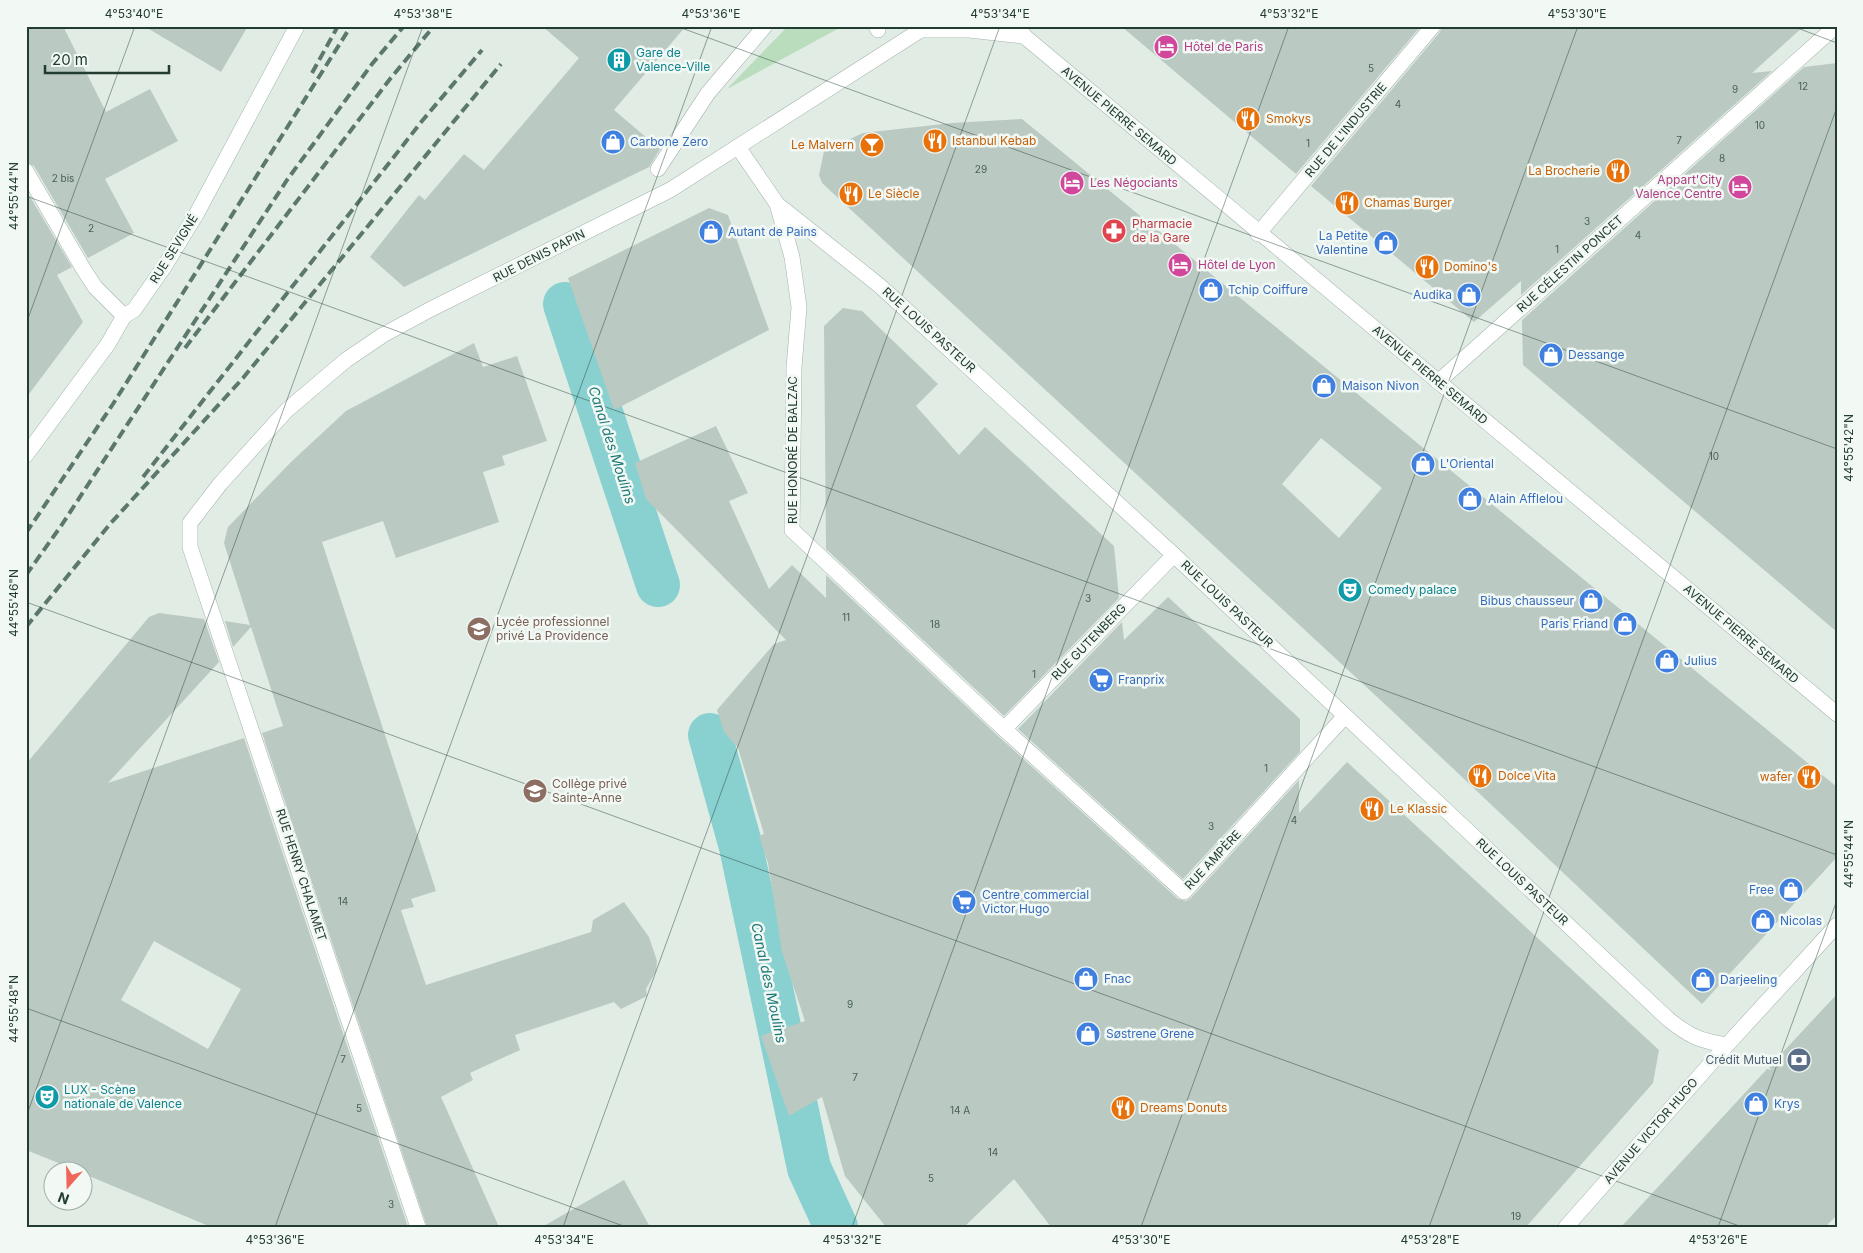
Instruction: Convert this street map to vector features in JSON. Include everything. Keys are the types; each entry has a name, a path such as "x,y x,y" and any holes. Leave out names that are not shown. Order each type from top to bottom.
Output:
{"street":[{"name":"RUE SEVIGNÉ","path":"26,455 108,344 124,316 134,310 164,267 197,213 297,26"},
{"path":"658,170 708,93 765,26"},
{"name":"RUE DE L'INDUSTRIE","path":"1258,234 1433,26"},
{"name":"RUE CÉLESTIN PONCET","path":"1438,382 1836,26"},
{"name":"RUE DENIS PAPIN","path":"190,522 220,484 287,410 346,360 383,335 670,190 924,28 1022,31"},
{"name":"AVENUE PIERRE SEMARD","path":"1022,31 1258,234 1837,714"},
{"name":"RUE LOUIS PASTEUR","path":"738,147 777,204 880,286 1174,555 1668,1019 1688,1035 1704,1042 1727,1045"},
{"path":"26,171 95,287 124,316"},
{"name":"RUE HONORÉ DE BALZAC","path":"777,204 792,257 798,307 794,367 792,530 1004,729"},
{"name":"RUE HENRY CHALAMET","path":"190,522 190,547 418,1227"},
{"name":"RUE GUTENBERG","path":"1004,729 1174,555"},
{"name":"RUE AMPÈRE","path":"1004,729 1184,892 1345,716"},
{"name":"AVENUE VICTOR HUGO","path":"1566,1227 1727,1045 1837,925"}],"green space":[{"path":"788,26 843,26 727,89"}],"building":[{"path":"26,26 63,26 106,112 150,89 178,141 105,179 134,233 88,258 34,166 26,162"},
{"path":"144,26 248,26 221,72"},
{"path":"542,26 686,26 614,110 660,149 649,167 404,287 370,257 419,195 425,200 464,154 484,170 579,58"},
{"path":"1121,26 1421,26 1296,174"},
{"path":"1442,26 1804,26 1752,73 1772,71 1521,295 1521,281 1474,322 1311,186 1440,32"},
{"path":"1837,63 1837,632 1523,365 1522,320 1804,67"},
{"path":"1022,119 1837,787 1837,857 1702,1004 1389,708 822,183 819,175 824,151 863,133 952,123","holes":["1321,438 1382,488 1339,538 1282,484"]},
{"path":"26,190 72,267 57,275 83,322 26,398"},
{"path":"709,208 728,215 769,330 614,410 568,278"},
{"path":"843,308 862,311 938,384 916,406 959,455 985,427 1114,546 1119,598 1004,716 826,549 824,326"},
{"path":"474,343 483,367 517,356 547,441 502,456 505,465 483,472 499,522 396,558 383,521 322,542 436,891 411,899 414,907 401,910 426,985 591,932 593,920 624,902 649,937 657,961 656,971 646,989 647,996 621,1009 614,1002 515,1035 520,1050 470,1073 473,1080 441,1097 499,1227 427,1227 262,733 283,726 251,627 233,647 225,621 250,625 224,543 228,527 291,462 346,411"},
{"name":"Centre commercial Victor Hugo","path":"716,426 748,493 729,501 769,589 792,565 826,598 826,575 998,736 1178,899 1186,901 1191,898 1299,780 1299,813 1347,762 1659,1050 1653,1083 1526,1227 1051,1227 1014,1179 964,1227 886,1227 845,1176 822,1097 789,1116 761,1036 805,1021 782,952 768,863 759,836 764,834 738,748 724,732 717,710 774,644 786,640 646,499 635,463"},
{"path":"1168,597 1300,719 1300,752 1183,879 1018,729 1122,622 1124,640"},
{"path":"159,613 204,619 219,662 108,783 244,738 408,1227 211,1227 92,1177 92,1160 51,1160 26,1150 26,764 149,617","holes":["154,941 241,989 208,1049 121,1000"]},
{"path":"1837,994 1837,1215 1825,1227 1621,1227 1767,1069 1772,1070 1769,1067"},
{"path":"624,1180 650,1227 542,1227"}],"waterway":[{"name":"Canal des Moulins","path":"565,304 658,585"},
{"name":"Canal des Moulins","path":"710,735 741,847 809,1168 836,1227"}],"railway":[{"path":"312,73 338,26"},
{"path":"26,533 113,404 351,26"},
{"path":"26,575 61,526 287,180 372,64 404,26"},
{"path":"185,348 390,79 434,26"},
{"path":"143,477 422,121 482,50"},
{"path":"26,627 110,524 243,378 501,64"}],"place":[{"name":"Hôtel de Paris","path":"1166,47"},
{"name":"Gare de Valence-Ville","path":"619,60"},
{"name":"Smokys","path":"1248,119"},
{"name":"Istanbul Kebab","path":"935,141"},
{"name":"Carbone Zero","path":"613,142"},
{"name":"Le Malvern","path":"872,145"},
{"name":"La Brocherie","path":"1618,171"},
{"name":"Les Négociants","path":"1072,183"},
{"name":"Appart'City Valence Centre","path":"1740,187"},
{"name":"Le Siècle","path":"851,194"},
{"name":"Chamas Burger","path":"1347,203"},
{"name":"Pharmacie de la Gare","path":"1114,231"},
{"name":"Autant de Pains","path":"711,232"},
{"name":"La Petite Valentine","path":"1386,243"},
{"name":"Hôtel de Lyon","path":"1180,265"},
{"name":"Domino's","path":"1427,267"},
{"name":"Tchip Coiffure","path":"1211,290"},
{"name":"Audika","path":"1469,295"},
{"name":"Dessange","path":"1551,355"},
{"name":"Maison Nivon","path":"1324,386"},
{"name":"L'Oriental","path":"1423,464"},
{"name":"Alain Afflelou","path":"1470,499"},
{"name":"Comedy palace","path":"1350,590"},
{"name":"Bibus chausseur","path":"1591,601"},
{"name":"Paris Friand","path":"1625,624"},
{"name":"Lycée professionnel privé La Providence","path":"479,629"},
{"name":"Julius","path":"1667,661"},
{"name":"Franprix","path":"1101,680"},
{"name":"Dolce Vita","path":"1480,776"},
{"name":"wafer","path":"1809,777"},
{"name":"Collège privé Sainte-Anne","path":"535,791"},
{"name":"Le Klassic","path":"1372,809"},
{"name":"Free","path":"1791,890"},
{"name":"Centre commercial Victor Hugo","path":"964,902"},
{"name":"Nicolas","path":"1763,921"},
{"name":"Fnac","path":"1086,979"},
{"name":"Darjeeling","path":"1703,980"},
{"name":"Søstrene Grene","path":"1088,1034"},
{"name":"Crédit Mutuel","path":"1799,1060"},
{"name":"LUX - Scène nationale de Valence","path":"47,1097"},
{"name":"Krys","path":"1756,1104"},
{"name":"Dreams Donuts","path":"1123,1108"}]}
